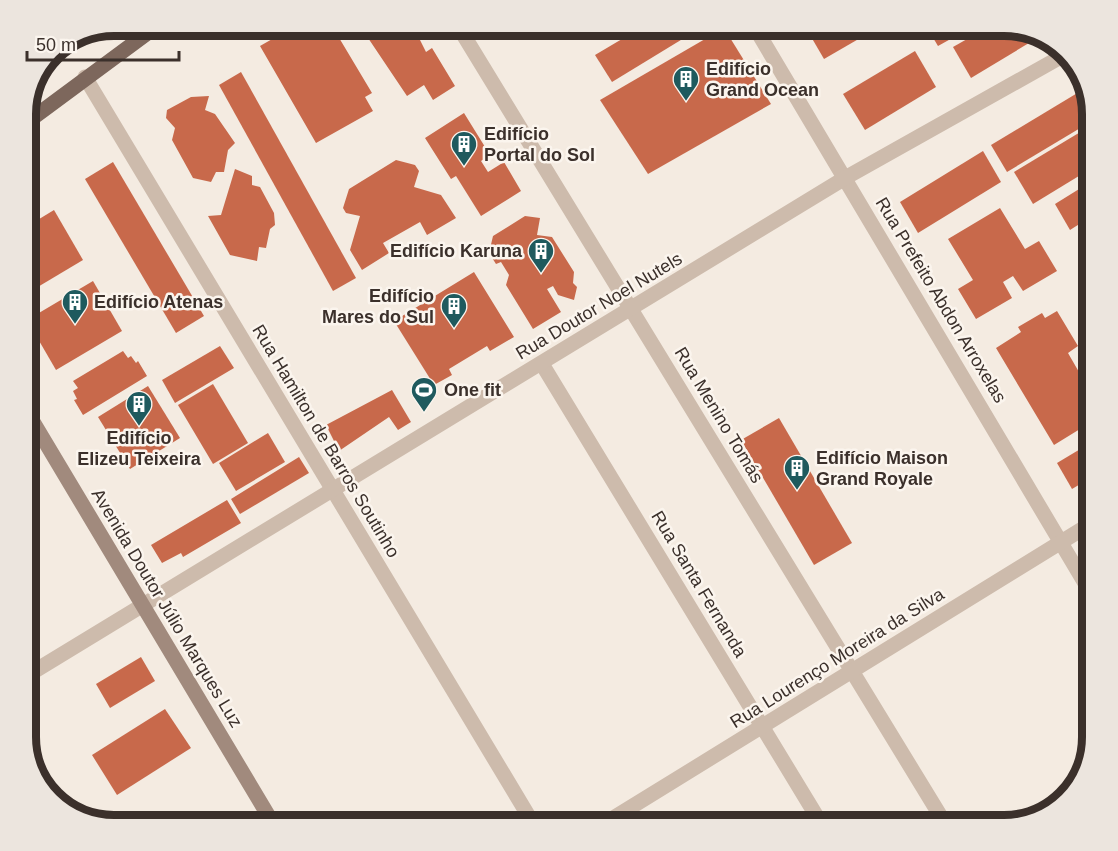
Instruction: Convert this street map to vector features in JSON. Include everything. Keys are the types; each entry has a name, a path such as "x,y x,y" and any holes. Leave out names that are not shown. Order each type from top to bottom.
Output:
{"main road":[{"path":"36,115 143,36"}],"street":[{"name":"Rua Menino Tomás","path":"464,36 940,815"},
{"name":"Rua Prefeito Abdon Arroxelas","path":"760,36 1082,577"},
{"name":"Rua Doutor Noel Nutels","path":"36,670 144,607 845,178 1058,58"},
{"name":"Rua Hamilton de Barros Soutinho","path":"85,77 528,815"},
{"name":"Rua Santa Fernanda","path":"542,364 816,815"},
{"name":"Avenida Doutor Júlio Marques Luz","path":"36,427 268,815"},
{"name":"Rua Lourenço Moreira da Silva","path":"619,815 763,728 1082,529"}],"building":[{"path":"278,36 338,36 372,93 365,97 373,111 316,143 260,46"},
{"path":"367,36 418,36 426,52 432,48 455,86 433,100 424,85 407,96"},
{"path":"627,36 687,36 612,82 595,55"},
{"name":"Edifício Grand Ocean","path":"710,36 729,36 771,104 648,174 600,100"},
{"path":"811,36 864,36 824,59"},
{"path":"932,36 956,36 938,46"},
{"path":"972,36 1019,37 1032,41 971,78 953,47"},
{"path":"915,51 936,87 865,130 843,94"},
{"path":"241,72 356,278 333,291 219,85"},
{"path":"1079,92 1082,127 1007,172 991,145"},
{"path":"209,96 205,110 215,114 235,143 228,150 224,172 216,172 211,182 193,178 172,140 175,128 166,118 167,110 191,97"},
{"name":"Edifício Portal do Sol","path":"464,113 490,155 481,161 488,172 504,162 521,191 481,216 456,176 451,179 425,138"},
{"path":"1082,131 1082,174 1033,204 1014,172"},
{"path":"983,151 1001,182 918,233 900,202"},
{"path":"396,160 415,165 419,171 414,187 441,195 456,218 427,235 420,222 383,243 389,253 362,270 350,250 360,216 346,213 343,208 349,189"},
{"path":"113,162 204,316 176,333 85,179"},
{"path":"235,169 252,176 252,185 260,187 274,213 275,225 270,229 266,248 259,247 257,261 230,255 208,216 221,215"},
{"path":"1082,187 1082,222 1070,230 1055,204"},
{"path":"1000,208 1025,249 1039,241 1057,271 1023,291 1013,276 1003,282 1012,298 976,319 958,289 973,280 948,239"},
{"path":"54,210 83,260 36,288 36,221"},
{"name":"Edifício Karuna","path":"525,216 540,218 537,235 552,237 574,272 573,283 577,287 574,300 558,295 553,286 547,289 561,312 533,329 506,285 509,275 501,262 496,264 489,253 493,236"},
{"name":"Edifício Mares do Sul","path":"474,272 514,337 490,351 487,346 449,369 452,375 434,385 394,321"},
{"name":"Edifício Atenas","path":"93,281 122,331 56,370 36,336 36,315"},
{"path":"1057,311 1078,346 1068,353 1082,377 1082,433 1080,429 1054,445 996,348 1021,332 1018,327 1042,313 1045,318"},
{"path":"220,346 234,368 175,403 162,380"},
{"path":"123,351 128,358 131,356 136,363 138,361 147,376 83,415 74,400 77,399 73,391 78,388 73,381"},
{"path":"213,384 248,443 213,464 178,405"},
{"name":"Edifício Elizeu Teixeira","path":"148,386 180,438 130,469 98,417"},
{"path":"392,390 411,422 398,430 389,417 339,451 326,425"},
{"name":"Edifício Maison Grand Royale","path":"779,418 852,543 814,565 741,440"},
{"path":"268,433 285,462 236,491 219,463"},
{"path":"1082,448 1082,483 1072,489 1057,463"},
{"path":"299,457 309,473 240,514 231,499"},
{"path":"227,500 241,523 183,557 181,553 162,563 151,545"},
{"path":"141,657 155,681 110,708 96,684"},
{"path":"165,709 191,748 117,795 92,755"}],"place":[{"name":"Edifício Grand Ocean","path":"686,102"},
{"name":"Edifício Portal do Sol","path":"464,167"},
{"name":"Edifício Karuna","path":"541,274"},
{"name":"Edifício Atenas","path":"75,325"},
{"name":"Edifício Mares do Sul","path":"454,329"},
{"name":"One fit","path":"424,413"},
{"name":"Edifício Elizeu Teixeira","path":"139,427"},
{"name":"Edifício Maison Grand Royale","path":"797,491"}]}
